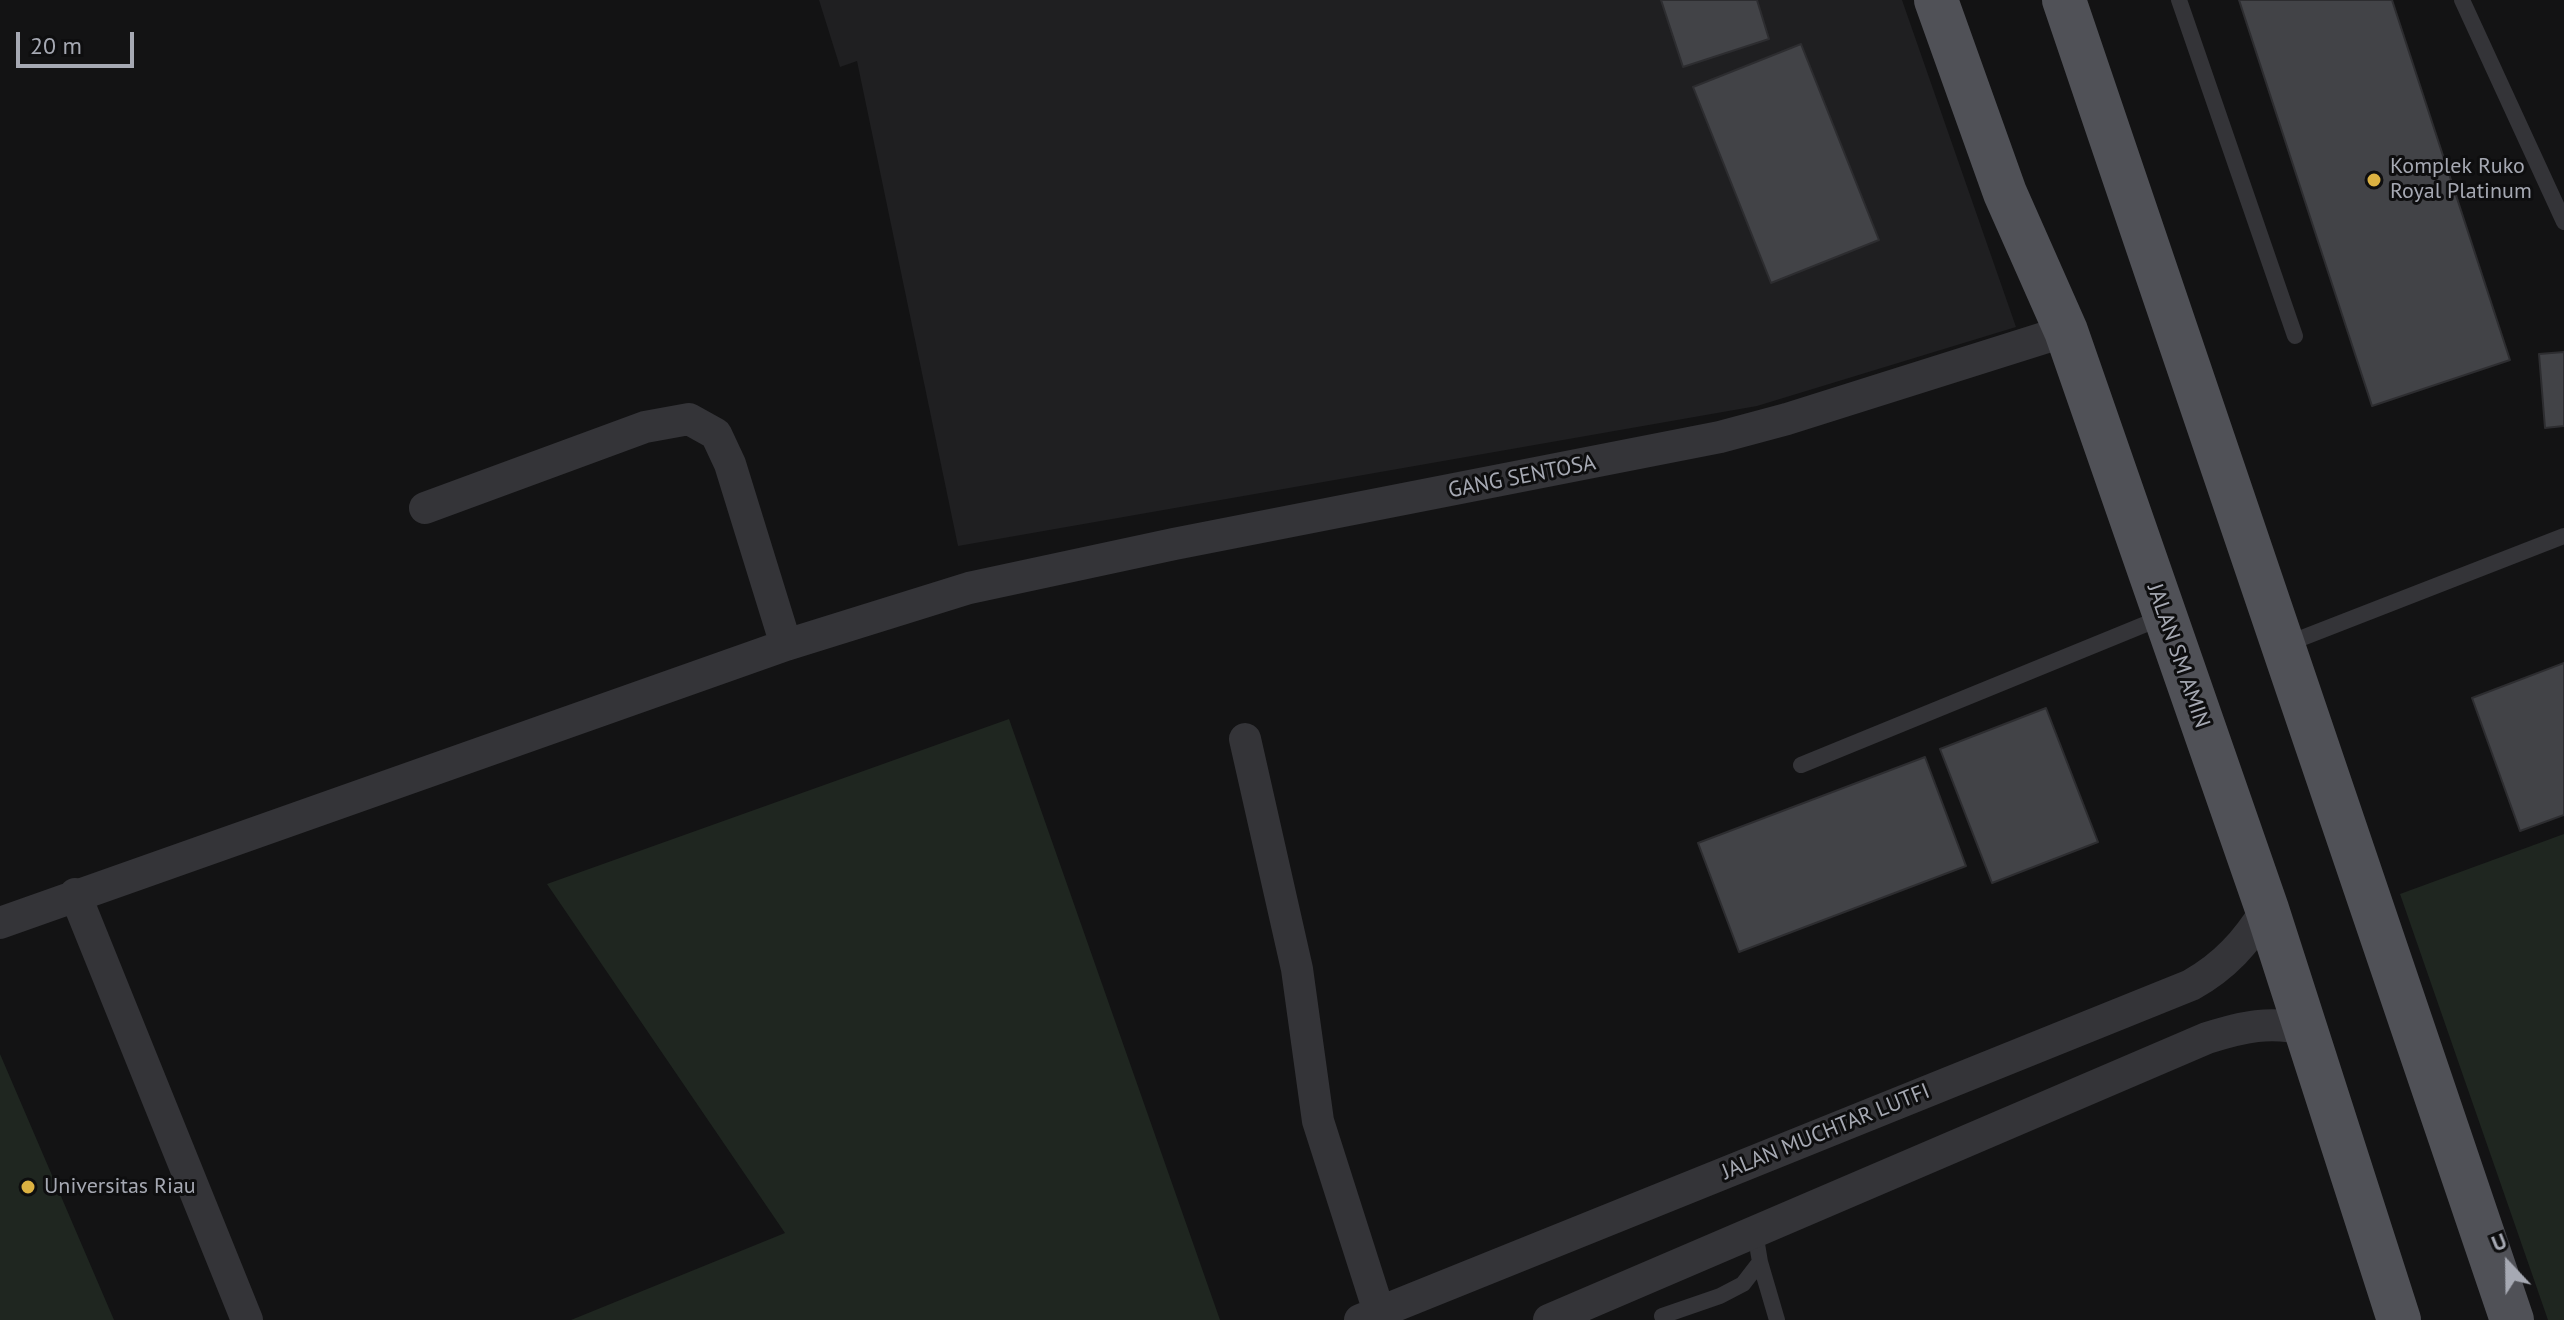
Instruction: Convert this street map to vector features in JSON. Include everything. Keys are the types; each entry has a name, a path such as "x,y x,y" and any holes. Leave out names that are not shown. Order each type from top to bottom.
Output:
{"main road":[{"name":"JALAN SM AMIN","path":"1936,0 2005,193 2066,331 2267,909 2399,1320"},
{"path":"2064,0 2512,1320"}],"street":[{"name":"GANG SENTOSA","path":"0,923 786,645 969,588 1174,544 1720,437 1787,419 2066,331"},
{"path":"425,508 645,427 689,419 716,434 730,464 786,645"},
{"path":"1245,739 1297,969 1318,1121 1369,1316"},
{"path":"75,894 247,1320"},
{"name":"JALAN MUCHTAR LUTFI","path":"1369,1316 2191,985 2214,973 2231,957 2267,909"},
{"path":"1549,1320 1758,1247 2207,1038 2246,1026 2268,1024 2307,1030"}],"lane":[{"path":"2179,0 2295,336"},
{"path":"2462,0 2564,222"},
{"path":"2282,645 2564,536"},
{"path":"1801,765 2164,616"},
{"path":"1662,1316 1720,1296 1743,1284 1758,1247"},
{"path":"1758,1247 1777,1320"}],"shaded area":[{"path":"819,0 1902,0 2016,327 1757,406 958,546 857,61 840,67"},
{"path":"1009,719 1220,1320 571,1320 785,1233 547,884"},
{"path":"2564,834 2564,1320 2548,1320 2400,894"},
{"name":"Universitas Riau","path":"0,1054 114,1320 0,1320"}],"building":[{"path":"1661,0 1757,0 1769,39 1683,67"},
{"name":"Komplek Ruko Royal Platinum","path":"2239,0 2392,0 2510,360 2372,406"},
{"path":"1801,44 1879,240 1771,283 1693,87"},
{"path":"2564,352 2564,426 2545,428 2539,354"},
{"path":"2564,663 2564,815 2520,831 2472,698"},
{"path":"2046,708 2098,842 1992,883 1940,749"},
{"path":"1925,757 1966,866 1739,952 1698,843"}],"place":[{"name":"Komplek Ruko Royal Platinum","path":"2374,180"},
{"name":"Universitas Riau","path":"28,1187"}]}
